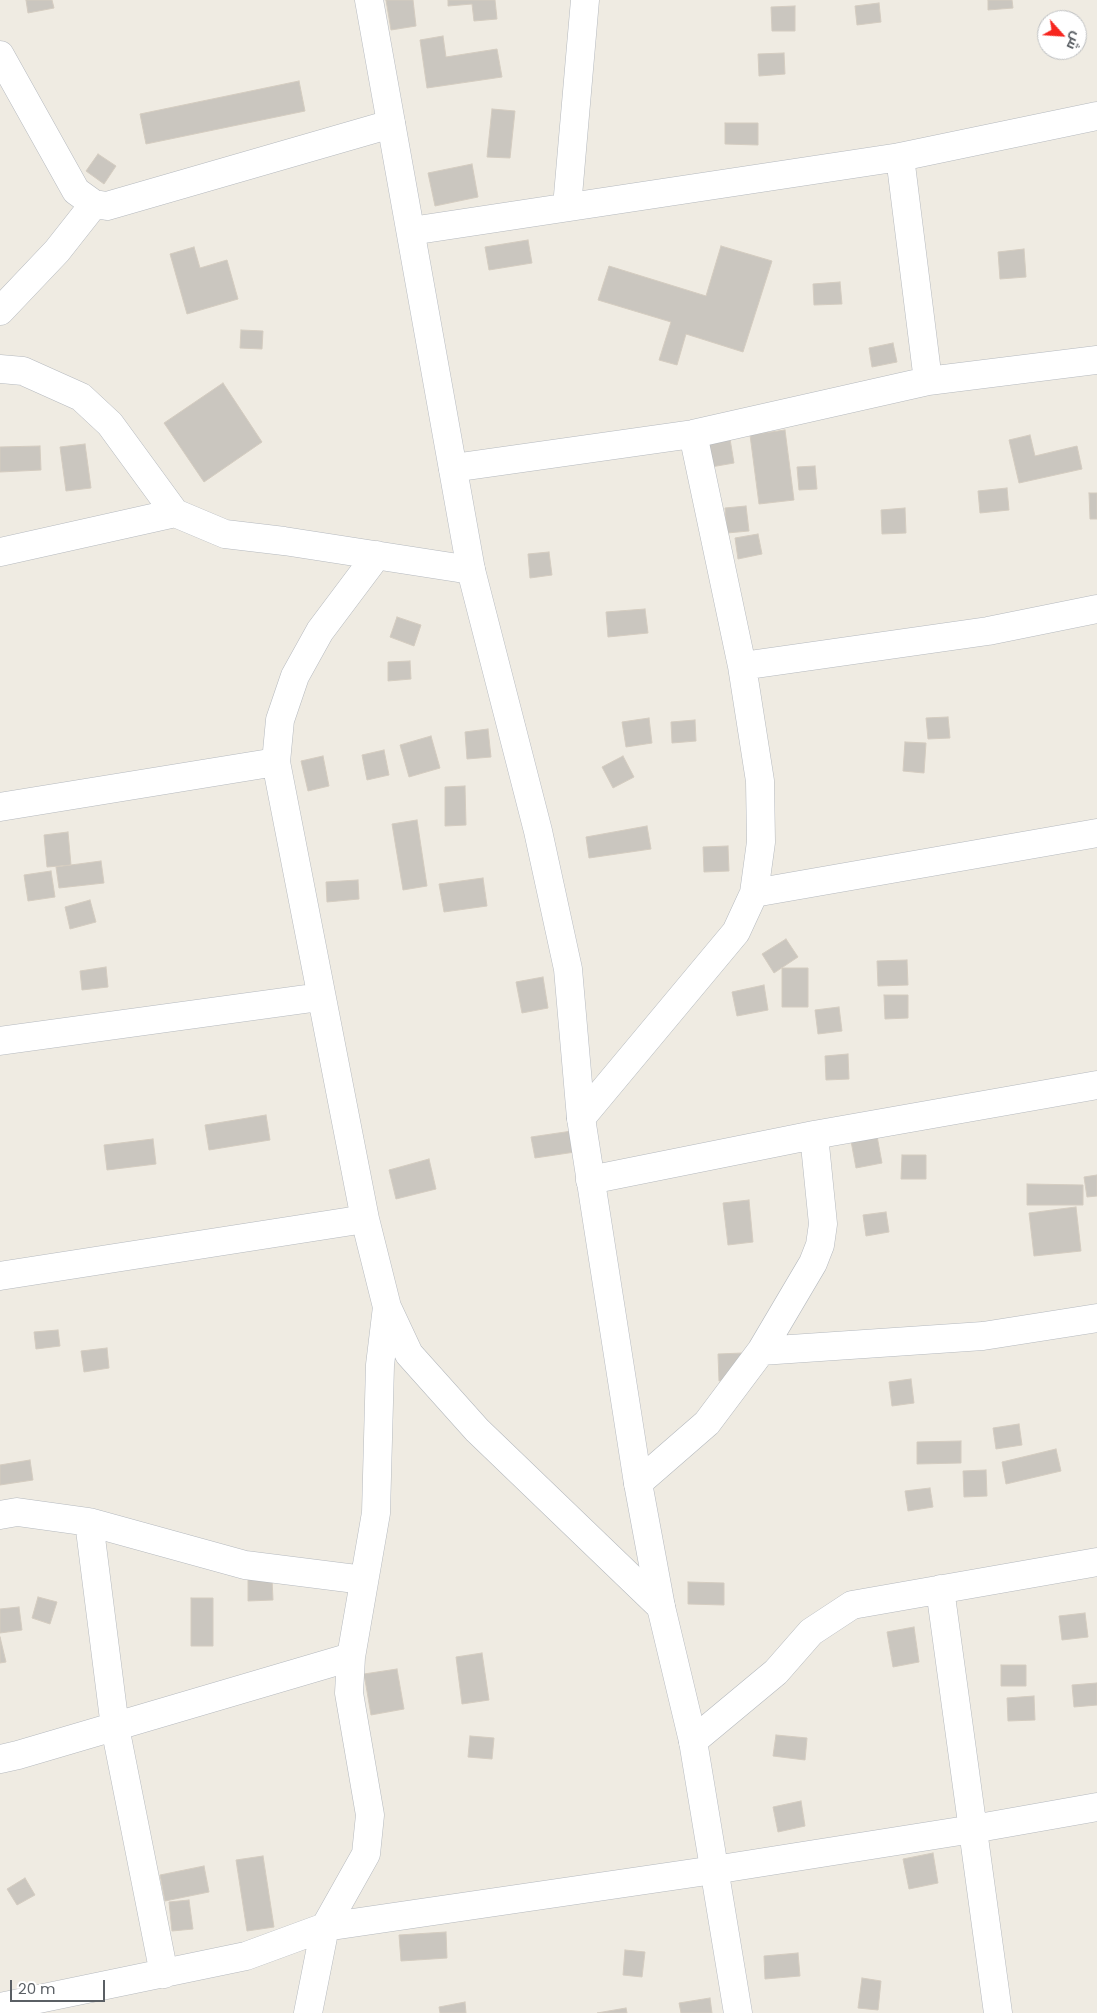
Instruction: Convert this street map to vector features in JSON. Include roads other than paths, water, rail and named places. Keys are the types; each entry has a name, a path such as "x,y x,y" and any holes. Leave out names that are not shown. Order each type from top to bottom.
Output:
{"street":[{"path":"567,207 581,26 585,0"},
{"path":"372,3 391,124 470,570 538,831 568,969 581,1118 638,1483 661,1607 693,1741 738,2013"},
{"path":"0,55 76,191 94,204 107,206 391,124"},
{"path":"411,231 900,157 1097,116"},
{"path":"900,157 928,381"},
{"path":"0,311 57,251 94,204"},
{"path":"453,468 693,434 928,381 1097,360"},
{"path":"0,369 23,371 81,397 110,424 175,512 225,534 470,570"},
{"path":"581,1118 736,932 754,893 761,842 760,781 742,666 693,434"},
{"path":"0,552 175,512"},
{"path":"376,555 320,631 295,676 280,720 276,762 320,997 365,1219 386,1307 409,1354 477,1430 661,1607"},
{"path":"742,666 988,631 1097,609"},
{"path":"0,807 276,762"},
{"path":"754,893 1097,833"},
{"path":"0,1041 320,997"},
{"path":"590,1180 814,1135 1097,1085"},
{"path":"638,1483 707,1423 761,1351 813,1263 820,1245 823,1224 814,1135"},
{"path":"0,1276 365,1219"},
{"path":"308,2013 325,1927 366,1854 370,1815 349,1693 351,1657 376,1513 380,1365 386,1307"},
{"path":"761,1351 983,1336 1097,1318"},
{"path":"0,1515 17,1512 89,1522 245,1565 364,1580"},
{"path":"89,1522 115,1727 164,1974"},
{"path":"693,1741 776,1672 811,1632 852,1605 1097,1562"},
{"path":"940,1589 998,2013"},
{"path":"0,1759 351,1657"},
{"path":"0,2007 246,1956 325,1927 714,1870 973,1829 1097,1806"}]}
